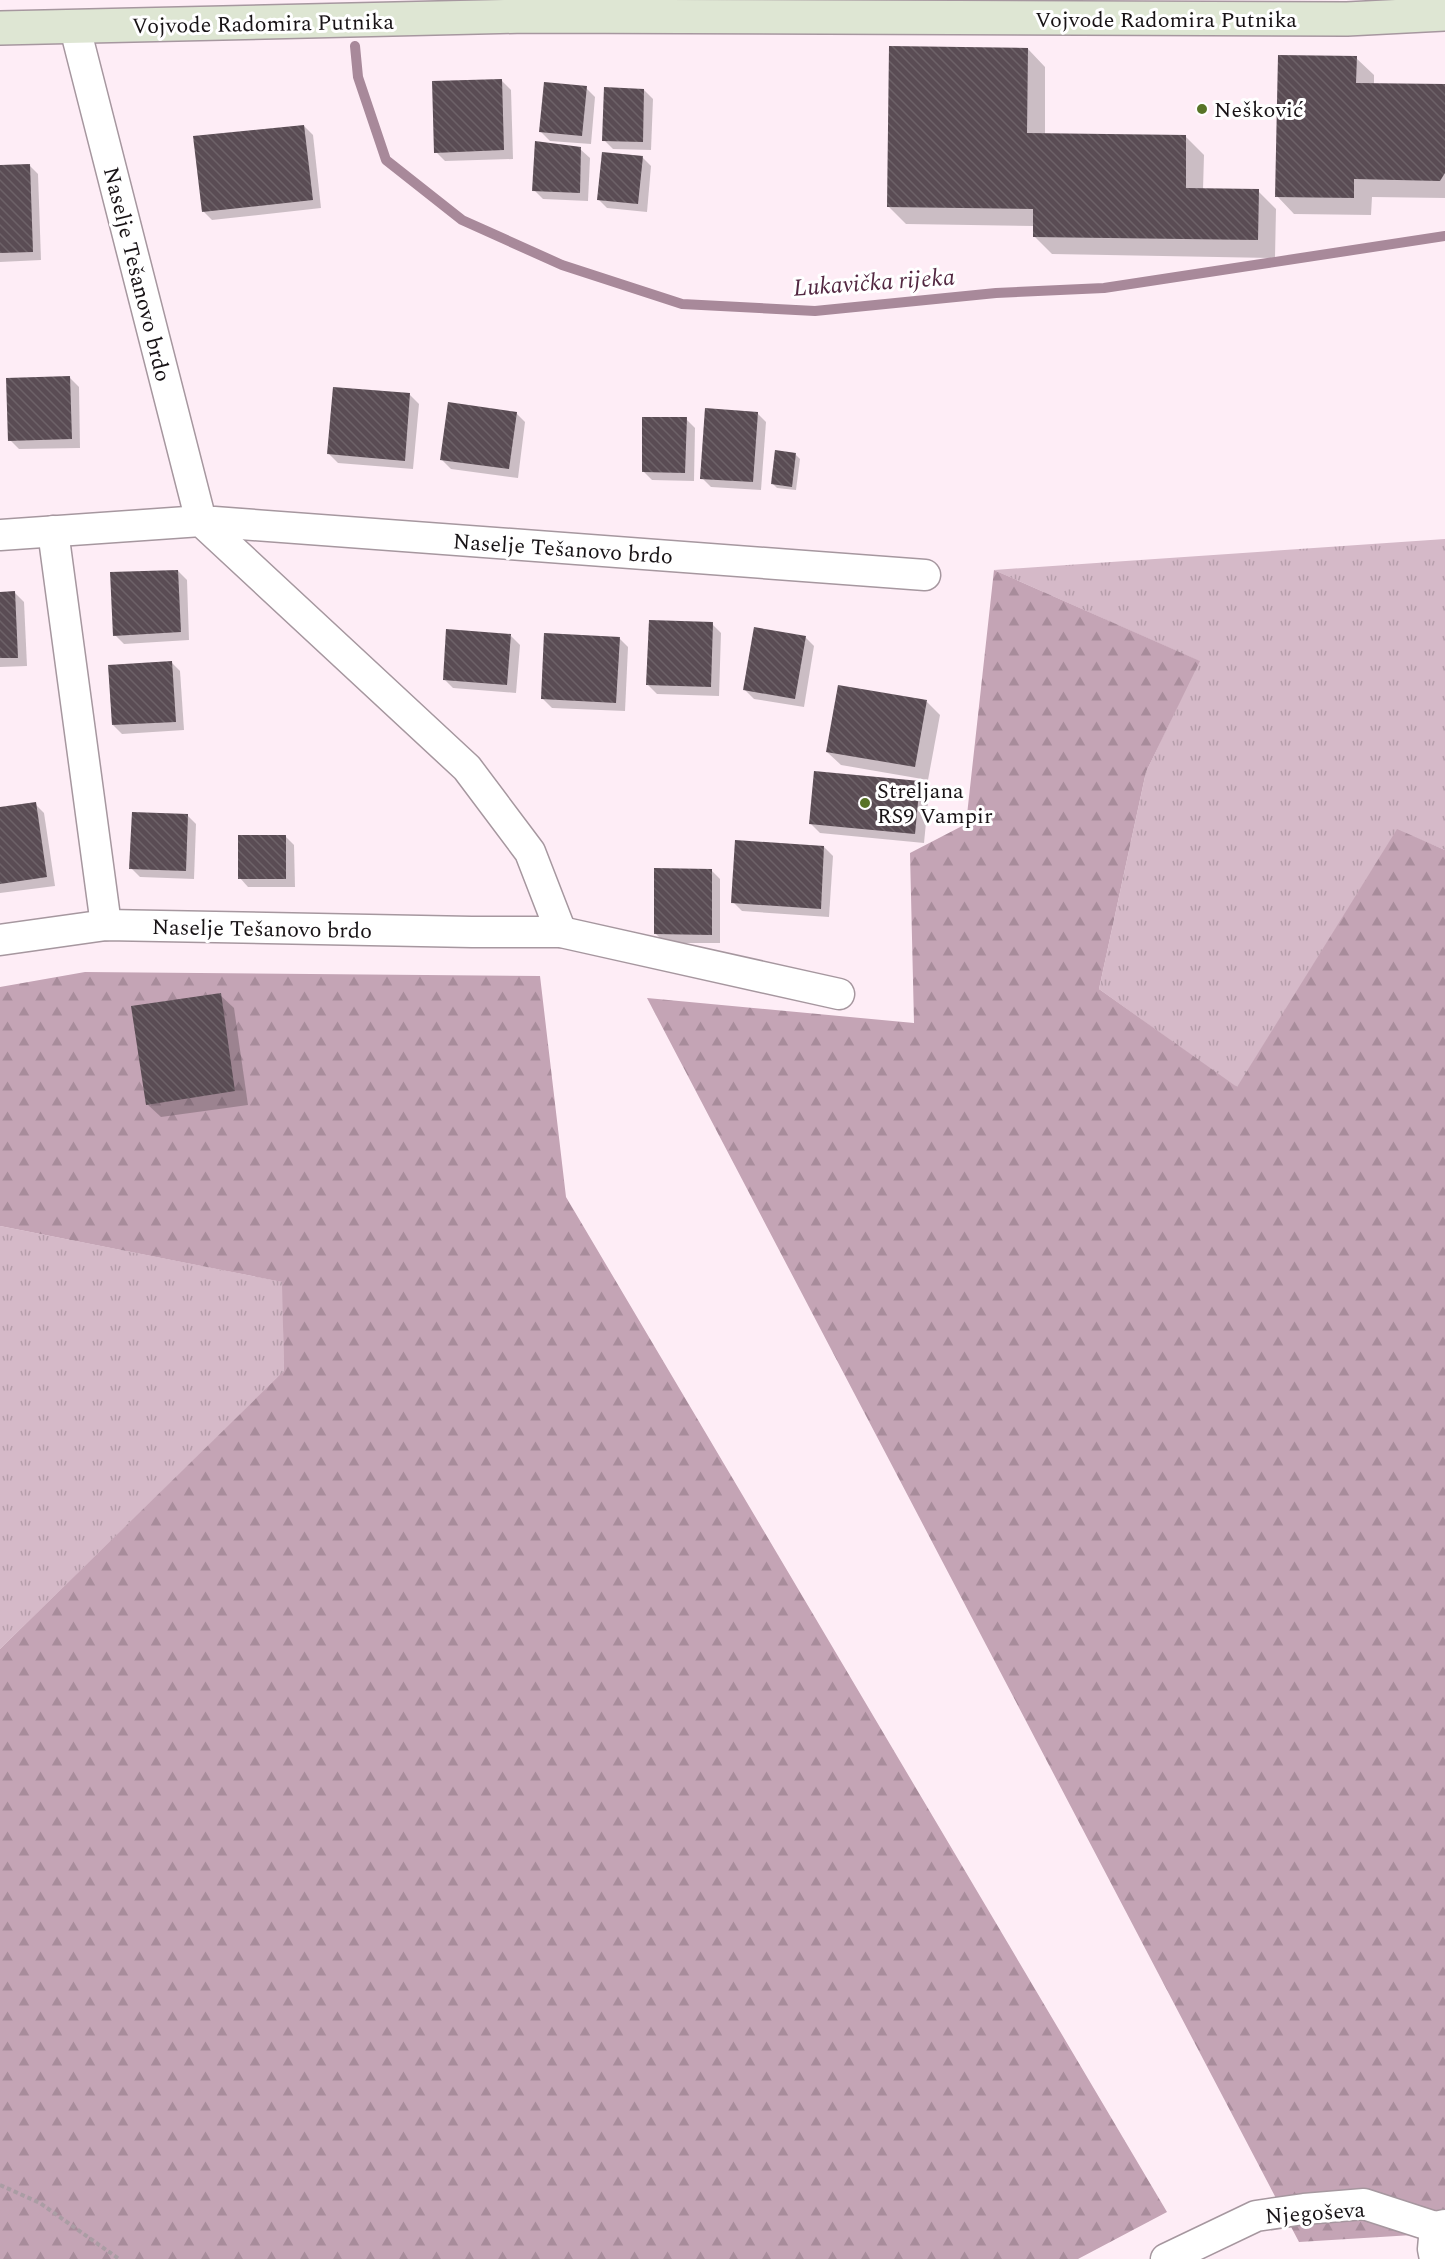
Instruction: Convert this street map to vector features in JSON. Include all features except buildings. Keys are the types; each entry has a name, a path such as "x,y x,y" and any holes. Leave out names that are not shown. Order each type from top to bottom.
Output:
{"main road":[{"name":"Vojvode Radomira Putnika","path":"0,28 75,27 527,8 1347,19 1445,14"}],"street":[{"name":"Naselje Tešanovo brdo","path":"75,27 201,521"},
{"name":"Naselje Tešanovo brdo","path":"0,535 201,521 925,575"},
{"path":"201,521 467,768 530,852 561,932"},
{"path":"53,531 106,925"},
{"name":"Naselje Tešanovo brdo","path":"0,940 106,925 561,932 839,994"},
{"name":"Njegoševa","path":"1166,2259 1256,2216 1364,2204 1440,2226 1433,2249 1435,2259"}],"path":[{"path":"0,2185 40,2202 119,2259"}],"green space":[{"path":"1445,539 1445,850 1397,830 1237,1088 1099,989 1146,772 1199,661 994,570"},
{"path":"994,570 1200,661 1146,772 1099,989 1237,1087 1397,829 1445,850 1445,2233 1299,2242 647,998 914,1023 910,853 966,824"},
{"path":"85,972 540,976 566,1197 1167,2212 1078,2259 0,2259 0,1649 284,1371 282,1282 0,1226 0,987"},
{"path":"0,1226 283,1282 284,1372 0,1649"}],"waterway":[{"name":"Lukavička rijeka","path":"355,46 358,77 386,160 462,220 562,265 682,304 815,311 996,293 1104,288 1445,236"}],"place":[{"name":"Nešković","path":"1202,109"},
{"name":"Streljana RS9 Vampir","path":"865,803"}]}
